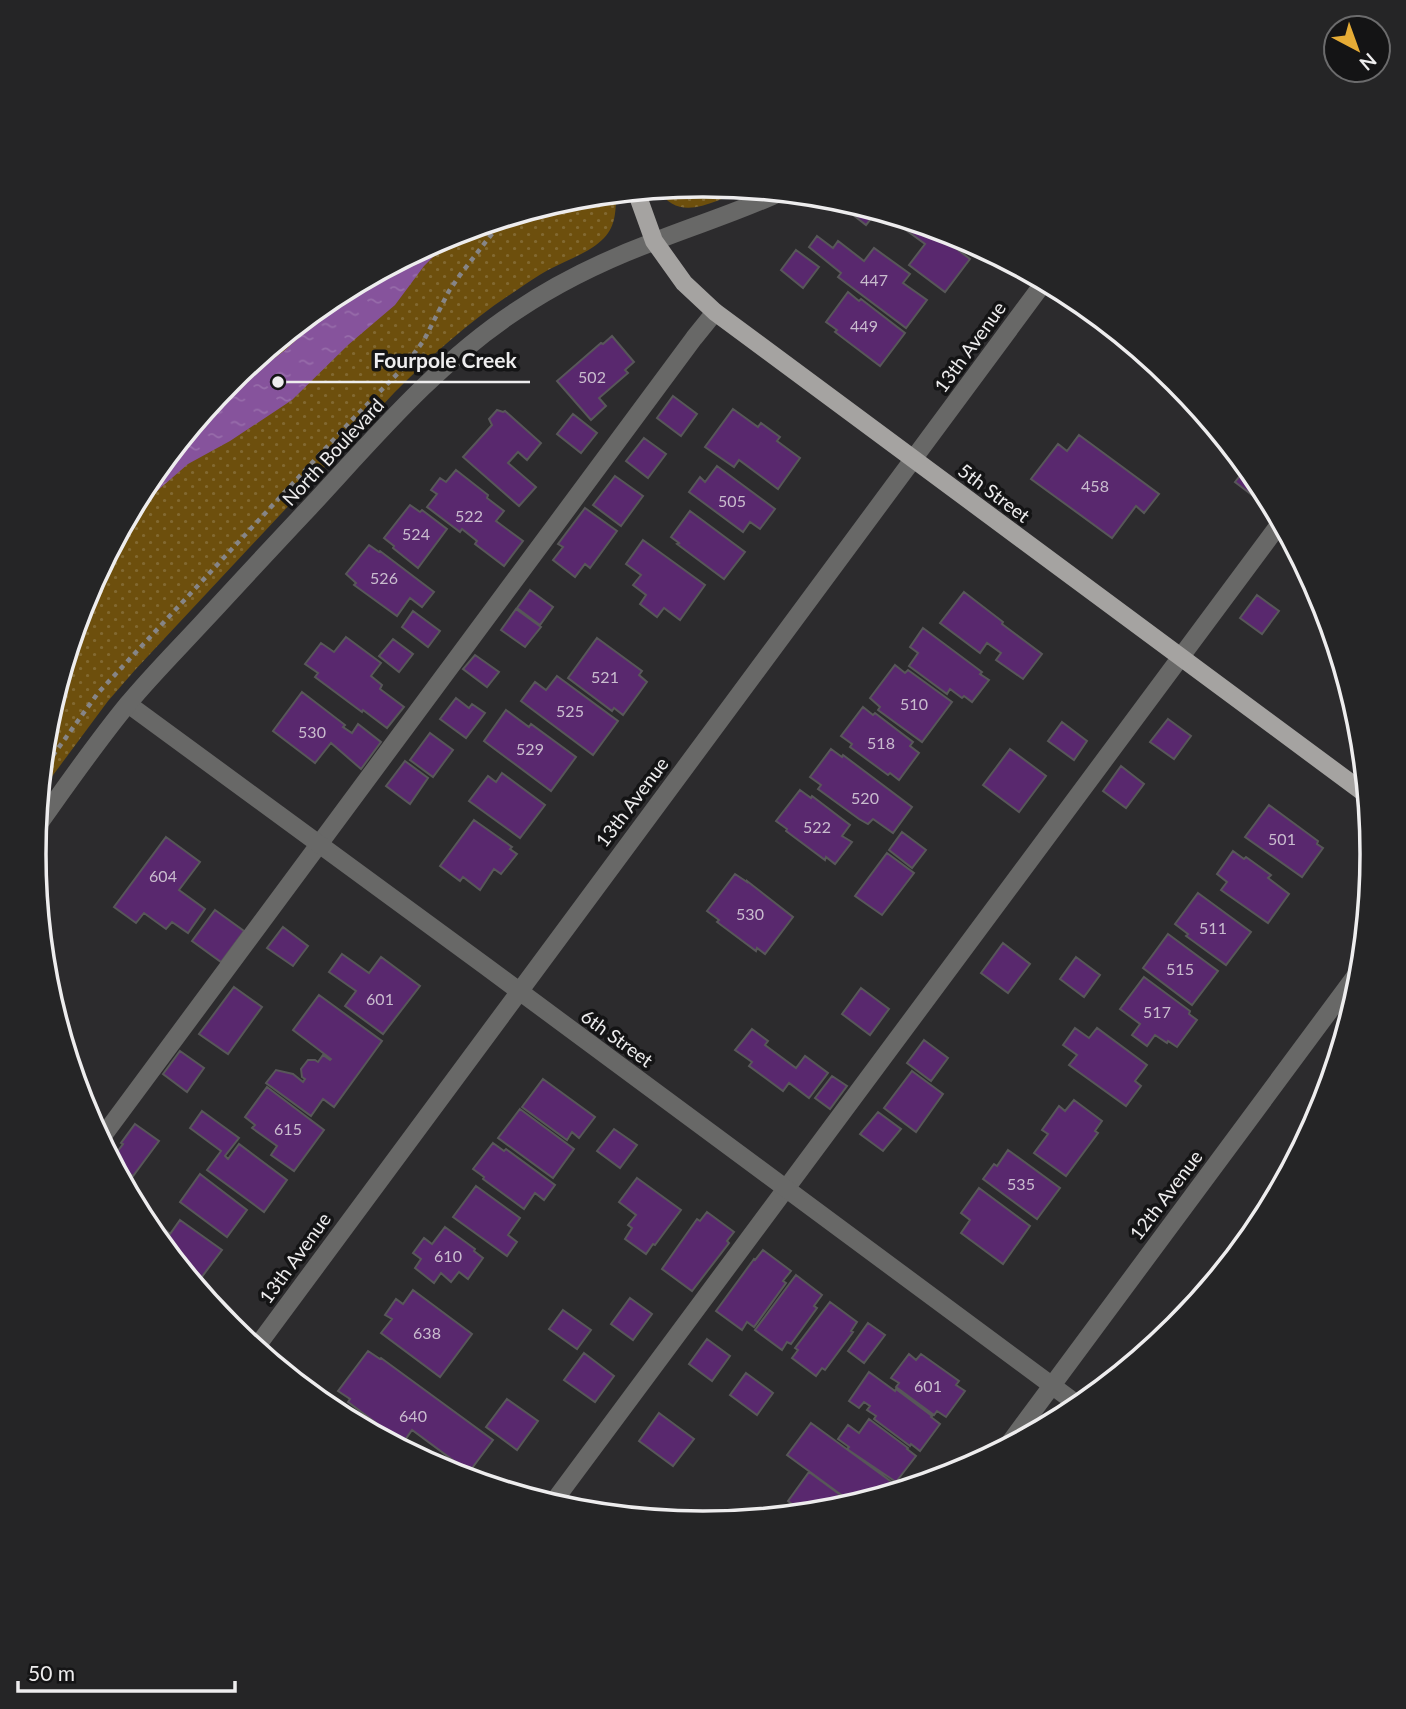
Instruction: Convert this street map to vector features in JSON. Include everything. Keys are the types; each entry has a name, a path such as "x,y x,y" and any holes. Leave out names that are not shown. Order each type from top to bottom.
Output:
{"main road":[{"name":"5th Street","path":"639,200 654,242 684,283 715,312 1357,787"}],"street":[{"name":"North Boulevard","path":"47,812 128,704 350,463 445,366 516,311 595,266 762,200"},
{"name":"13th Avenue","path":"261,1341 1039,289"},
{"path":"107,1131 715,312"},
{"path":"558,1495 1275,531"},
{"name":"6th Street","path":"128,704 1070,1399"},
{"name":"12th Avenue","path":"1017,1432 1347,987"}],"path":[{"path":"53,756 106,685 405,366 424,340 449,291 495,231"}],"shaded area":[{"path":"724,197 687,208 676,206 665,198"},
{"path":"615,203 613,223 604,238 592,248 544,272 500,301 453,338 408,379 108,701 50,779 58,726 80,643 113,564 156,489 181,454 238,390 269,360 303,333 374,285 412,265 451,247 533,219"}],"water":[{"path":"436,254 395,305 348,345 292,400 230,441 188,464 152,495 181,454 209,421 260,369 308,329 374,285"}],"building":[{"path":"853,215 871,219 866,225"},
{"path":"906,230 953,246 970,259 945,292 909,265 925,244"},
{"path":"817,236 833,248 838,241 864,261 874,248 910,274 903,283 927,300 906,328 838,277 841,273 809,247"},
{"path":"796,250 819,267 803,288 781,270"},
{"path":"848,292 905,333 880,366 826,322"},
{"path":"612,336 634,362 625,370 628,373 599,398 606,406 591,420 557,381"},
{"path":"673,396 697,414 681,436 657,418"},
{"path":"733,409 758,427 761,423 780,437 777,441 800,458 778,489 739,460 734,467 705,447"},
{"path":"497,410 505,411 541,443 527,460 518,452 508,463 536,487 519,506 463,457 492,425 489,419"},
{"path":"573,414 597,433 581,453 557,434"},
{"path":"1079,435 1159,494 1144,513 1136,506 1112,538 1031,479 1058,444 1067,451"},
{"path":"644,438 666,454 648,478 626,461"},
{"path":"717,466 775,509 760,529 750,522 743,532 689,492 700,477 705,482"},
{"path":"456,470 504,511 496,521 523,541 504,566 475,544 477,541 462,529 460,532 427,507 437,494 431,490 440,478 446,482"},
{"path":"1240,475 1255,497 1235,482"},
{"path":"615,476 643,496 621,526 593,505"},
{"path":"410,505 420,512 422,510 447,529 418,568 384,538"},
{"path":"585,508 617,531 590,568 585,564 575,577 553,560 563,547 558,544"},
{"path":"690,511 745,552 724,579 671,537"},
{"path":"643,540 705,585 680,620 664,608 657,617 640,604 646,595 633,585 641,575 626,564"},
{"path":"369,545 434,592 422,607 410,598 397,616 354,585 356,583 346,574"},
{"path":"530,590 553,607 540,625 517,608"},
{"path":"964,592 1042,654 1023,679 996,660 1001,653 987,643 980,653 940,623"},
{"path":"1257,595 1279,611 1262,634 1240,618"},
{"path":"516,609 541,627 525,647 501,630"},
{"path":"413,611 440,631 428,647 402,627"},
{"path":"923,628 989,680 972,702 950,689 947,694 909,666 918,653 910,647"},
{"path":"346,637 381,663 371,676 382,685 380,689 404,707 387,728 315,677 318,673 305,664 321,643 334,652"},
{"path":"597,638 642,671 639,675 647,682 623,715 614,708 612,711 568,678"},
{"path":"393,639 413,654 399,672 379,656"},
{"path":"475,655 499,672 487,687 463,669"},
{"path":"895,665 905,673 908,670 952,702 922,742 878,710 880,707 870,698"},
{"path":"557,676 618,721 593,755 521,701 535,682 546,690"},
{"path":"302,692 352,733 358,724 381,742 361,769 331,743 315,763 273,731"},
{"path":"456,698 469,708 472,704 485,713 466,738 440,719"},
{"path":"863,707 913,742 910,746 919,753 899,780 850,747 852,744 841,736"},
{"path":"506,710 529,727 531,724 576,757 551,791 484,741"},
{"path":"1168,719 1191,736 1174,759 1150,742"},
{"path":"1062,722 1087,741 1074,760 1048,741"},
{"path":"430,733 453,750 433,777 410,760"},
{"path":"831,749 842,757 843,755 912,807 893,833 873,819 868,824 859,819 818,789 821,785 810,777"},
{"path":"1010,749 1046,776 1019,812 983,785"},
{"path":"405,761 428,778 410,804 386,786"},
{"path":"1121,766 1144,784 1126,808 1103,791"},
{"path":"502,773 545,805 520,838 469,801 488,776 496,782"},
{"path":"800,790 850,825 842,836 852,842 835,864 826,857 825,860 776,821"},
{"path":"1269,805 1318,841 1317,844 1323,848 1302,877 1245,837"},
{"path":"474,820 512,847 510,849 517,854 501,874 494,869 480,890 463,877 460,881 440,866"},
{"path":"902,832 926,850 912,868 889,850"},
{"path":"166,837 200,862 179,890 205,909 188,933 172,922 166,929 144,913 136,923 114,907"},
{"path":"1233,851 1271,875 1268,878 1289,894 1268,923 1221,890 1227,882 1217,874"},
{"path":"887,853 914,873 882,915 855,896"},
{"path":"735,874 793,917 765,954 757,948 756,951 717,922 719,920 707,911"},
{"path":"1198,893 1251,932 1226,965 1186,936 1188,934 1175,924"},
{"path":"215,910 244,931 221,962 192,941"},
{"path":"283,927 308,946 293,966 267,948"},
{"path":"1168,934 1218,971 1192,1005 1143,968"},
{"path":"1003,943 1030,964 1008,993 981,973"},
{"path":"342,954 369,973 381,957 420,986 383,1034 345,1006 356,991 329,972"},
{"path":"1076,957 1100,975 1084,997 1060,979"},
{"path":"1144,977 1190,1011 1189,1014 1197,1020 1177,1047 1155,1035 1147,1046 1132,1035 1140,1024 1120,1009"},
{"path":"234,987 262,1007 228,1054 199,1034"},
{"path":"861,988 889,1009 870,1035 842,1014"},
{"path":"319,995 382,1041 334,1107 323,1099 311,1116 266,1083 276,1070 293,1074 303,1082 305,1079 301,1069 308,1060 318,1062 323,1055 331,1059 293,1030"},
{"path":"1075,1028 1089,1038 1097,1028 1147,1065 1135,1081 1141,1086 1126,1106 1069,1065 1077,1055 1063,1045"},
{"path":"752,1029 768,1041 765,1045 796,1068 805,1056 828,1073 809,1098 789,1083 783,1091 749,1066 752,1062 735,1050"},
{"path":"924,1040 948,1058 931,1081 907,1063"},
{"path":"180,1051 204,1068 187,1092 163,1074"},
{"path":"912,1071 943,1094 916,1132 884,1108"},
{"path":"832,1076 847,1086 830,1109 815,1098"},
{"path":"543,1079 595,1117 579,1138 572,1132 567,1140 522,1107"},
{"path":"267,1087 324,1130 294,1171 271,1155 277,1146 252,1128 255,1125 245,1117"},
{"path":"1074,1100 1102,1121 1095,1131 1098,1133 1066,1176 1034,1153 1048,1134 1042,1130 1059,1106 1065,1111"},
{"path":"520,1109 574,1149 553,1178 498,1138"},
{"path":"202,1111 239,1138 225,1156 228,1159 239,1144 287,1180 264,1212 207,1170 221,1151 190,1128"},
{"path":"878,1112 901,1129 883,1151 860,1134"},
{"path":"135,1124 159,1141 133,1176 117,1152 123,1144 121,1143"},
{"path":"614,1129 637,1145 620,1168 597,1151"},
{"path":"493,1143 504,1151 506,1149 555,1185 544,1200 535,1193 524,1209 473,1169"},
{"path":"1008,1150 1060,1188 1037,1219 983,1179 994,1164 997,1166"},
{"path":"200,1174 247,1210 227,1237 180,1202"},
{"path":"637,1178 681,1210 646,1254 625,1239 632,1228 628,1225 636,1215 619,1202"},
{"path":"476,1186 520,1218 508,1235 517,1242 507,1256 453,1217"},
{"path":"979,1188 1030,1226 1003,1264 961,1233 970,1220 961,1213"},
{"path":"707,1212 734,1232 727,1241 729,1243 692,1291 662,1269 697,1219 700,1221"},
{"path":"180,1220 222,1250 201,1278 162,1229 170,1234"},
{"path":"445,1227 483,1258 468,1279 459,1272 451,1282 441,1273 434,1283 415,1268 421,1259 413,1253 424,1238 432,1244"},
{"path":"763,1250 791,1271 783,1281 786,1283 754,1327 747,1322 742,1330 716,1311"},
{"path":"796,1275 822,1295 814,1306 817,1308 791,1344 787,1342 782,1350 755,1330"},
{"path":"413,1290 472,1334 440,1377 381,1333 392,1319 385,1315 396,1299 403,1304"},
{"path":"630,1298 652,1314 633,1340 611,1324"},
{"path":"830,1302 857,1322 851,1331 853,1332 825,1370 822,1368 816,1376 792,1358 798,1350 795,1348"},
{"path":"563,1310 591,1330 577,1349 549,1329"},
{"path":"868,1323 885,1335 864,1363 848,1351"},
{"path":"707,1339 730,1356 712,1381 689,1364"},
{"path":"368,1351 493,1440 471,1469 460,1465 412,1430 405,1440 386,1430 348,1402 350,1399 338,1391"},
{"path":"584,1353 614,1376 595,1402 564,1380"},
{"path":"909,1354 916,1360 921,1354 959,1381 956,1385 965,1391 946,1417 937,1411 934,1415 896,1387 899,1383 891,1378"},
{"path":"869,1372 895,1391 896,1389 940,1424 920,1451 874,1419 876,1416 867,1410 870,1406 864,1402 859,1408 849,1401"},
{"path":"746,1373 773,1393 757,1415 730,1395"},
{"path":"507,1399 538,1421 517,1450 486,1427"},
{"path":"659,1413 694,1439 673,1466 639,1441"},
{"path":"869,1419 916,1456 896,1482 847,1449 849,1447 838,1439 848,1425 859,1433"},
{"path":"811,1423 893,1483 843,1496 787,1455"},
{"path":"809,1472 842,1497 794,1505 788,1501"}],"place":[{"name":"Fourpole Creek","path":"278,382"}]}
